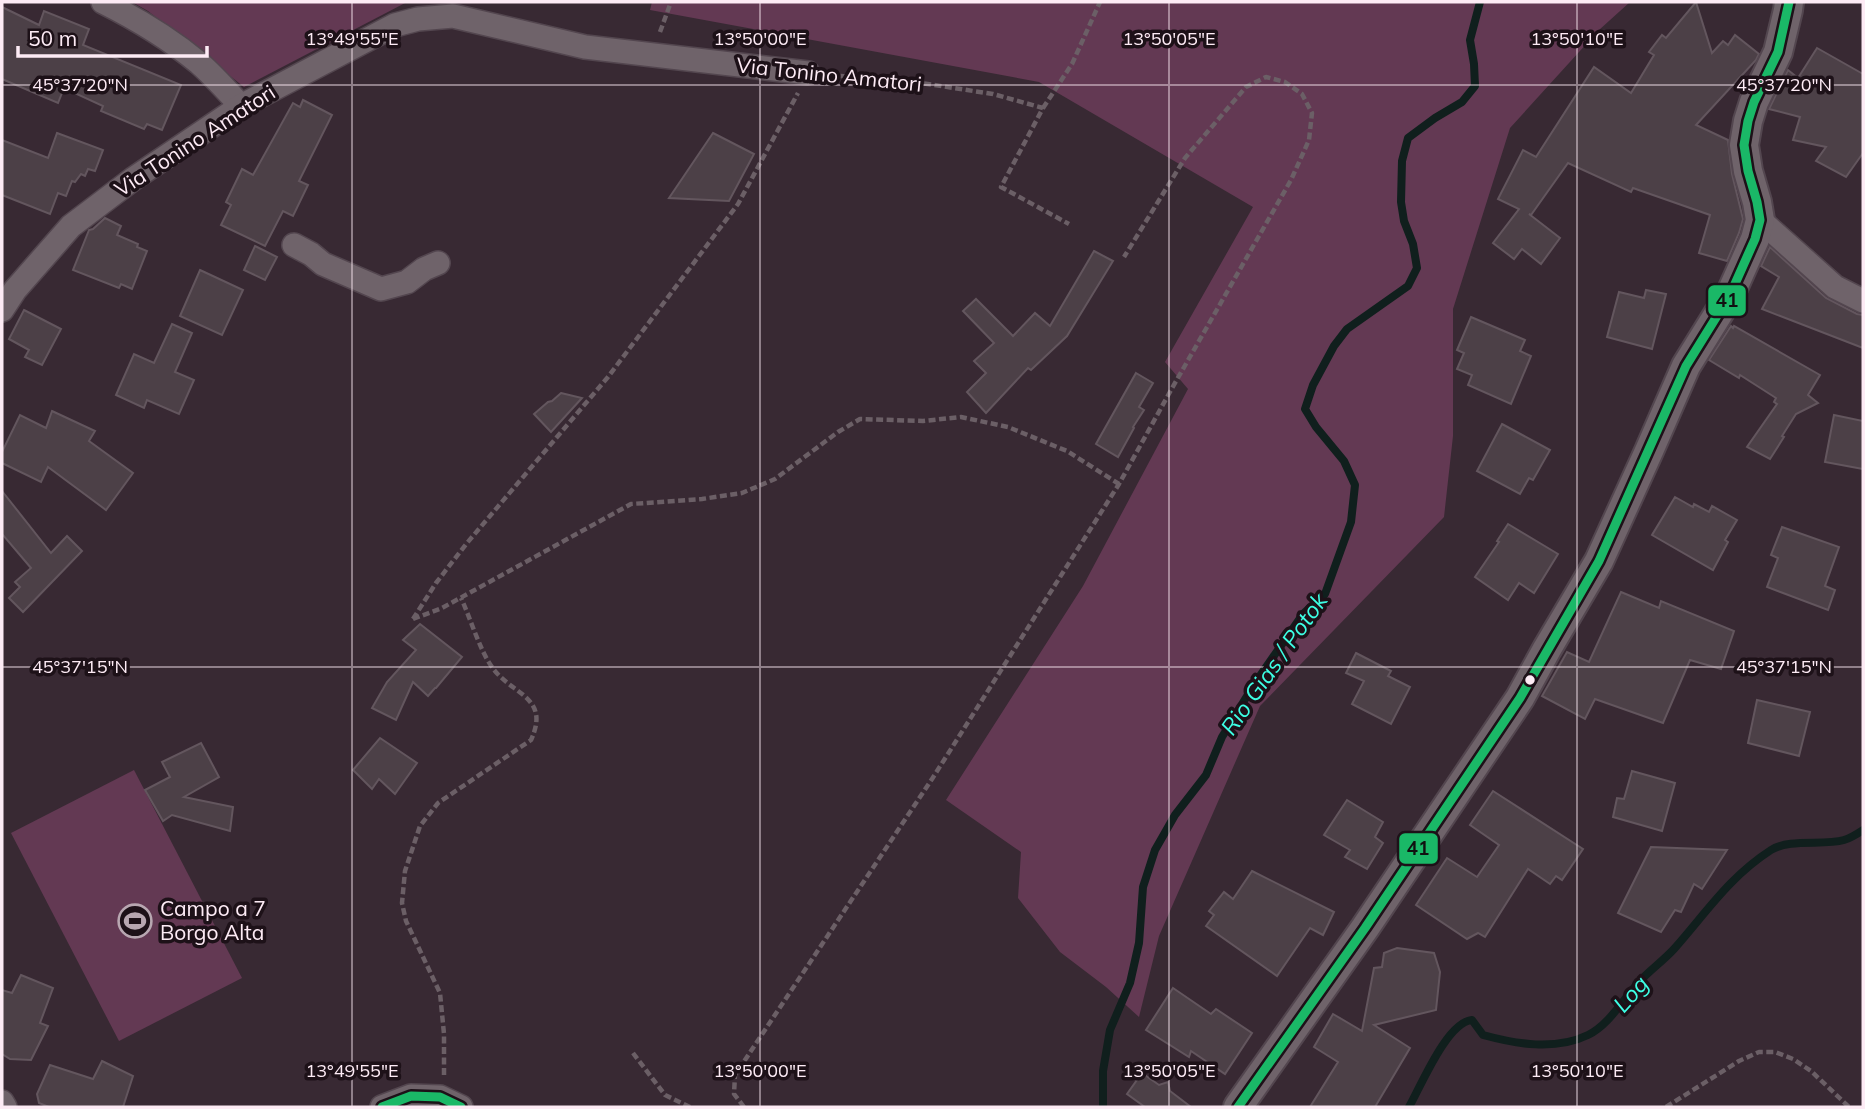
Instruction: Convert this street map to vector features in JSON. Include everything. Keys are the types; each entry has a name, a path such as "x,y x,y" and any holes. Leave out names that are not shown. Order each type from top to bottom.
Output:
{"street":[{"path":"103,2 156,32 200,64 241,106"},
{"path":"1238,1107 1365,928 1520,698 1599,561 1686,366 1730,295 1755,239 1760,220 1744,145 1754,102 1778,52 1789,2"},
{"name":"Via Tonino Amatori","path":"2,310 15,290 71,226 133,179 241,106 395,25 418,19 453,16 585,47 808,74"},
{"path":"1760,220 1835,287 1863,301"},
{"path":"294,245 323,264 381,289 407,282 424,269 438,263"},
{"path":"382,1107 411,1096 440,1097 461,1107"},
{"path":"2,1102 5,1107"}],"path":[{"path":"651,56 671,2"},
{"path":"1069,224 1001,187 1043,108 1072,64 1100,2"},
{"path":"808,74 738,204 608,377 467,543 436,583 413,619 442,608 631,504 742,493 775,479 860,419 923,421 961,416 1008,427 1066,451 1119,484"},
{"name":"Via Tonino Amatori","path":"808,74 921,83 993,94 1043,108"},
{"path":"744,1107 734,1094 735,1075 932,779 1119,484 1290,180 1309,140 1312,113 1302,94 1285,82 1266,77 1246,87 1185,158 1124,257"},
{"path":"440,1097 445,1070 440,993 406,921 402,903 405,871 420,826 438,803 531,740 536,728 536,715 528,698 502,680 490,665 461,597"},
{"path":"1667,1107 1739,1061 1759,1052 1775,1052 1793,1059 1811,1071 1849,1107"},
{"path":"633,1053 665,1095 690,1107"}],"shaded area":[{"path":"132,2 407,2 244,87 148,11"},
{"path":"652,2 1630,2 1599,30 1510,128 1453,309 1453,436 1444,517 1260,706 1159,936 1139,1017 1106,987 1060,952 1018,898 1021,852 946,800 1083,586 1188,389 1165,362 1253,207 1039,82 650,10"},
{"name":"Campo a 7 Borgo Alta","path":"134,770 242,978 119,1041 11,833"}],"building":[{"path":"1696,2 1712,53 1723,41 1728,45 1735,35 1759,54 1696,125 1728,140 1732,174 1743,219 1727,261 1699,253 1710,215 1633,188 1631,192 1568,163 1531,215 1529,214 1560,238 1541,264 1522,249 1514,259 1493,243 1519,209 1498,199 1523,150 1536,157 1594,67 1631,93 1654,55 1649,52 1662,35 1666,38"},
{"path":"2,7 39,25 44,11 89,29 83,45 181,85 162,130 147,124 144,129 101,111 103,106 64,88 58,103 2,79"},
{"path":"1817,48 1863,74 1863,153 1846,177 1816,161 1826,147 1793,140 1800,117 1769,109 1788,70 1798,78"},
{"path":"303,100 332,115 299,181 308,185 293,216 283,211 265,246 221,225 231,205 226,202 242,169 253,175 293,103 300,107"},
{"path":"57,133 103,150 95,171 88,169 85,176 81,174 75,182 72,181 66,196 58,193 50,214 2,195 2,140 48,158"},
{"path":"713,133 754,154 729,201 669,198"},
{"path":"105,218 121,226 117,235 147,251 132,289 121,284 119,288 73,270 89,230"},
{"path":"255,246 277,257 265,280 244,270"},
{"path":"1770,247 1826,298 1863,315 1863,348 1762,309 1779,277 1761,266"},
{"path":"1094,251 1113,261 1067,336 1031,370 1028,368 986,413 967,392 986,373 974,361 994,343 963,311 976,299 1013,336 1035,313 1050,326"},
{"path":"200,270 243,290 222,335 180,316"},
{"path":"1646,290 1666,294 1652,349 1607,337 1619,292 1644,298"},
{"path":"24,310 61,329 42,365 25,357 29,350 9,339"},
{"path":"1471,317 1525,340 1520,351 1531,356 1511,404 1468,385 1472,375 1457,369 1464,353 1457,350"},
{"path":"172,324 192,333 175,372 194,380 179,414 147,400 144,408 116,395 134,354 154,363"},
{"path":"1731,326 1820,375 1808,395 1818,403 1796,414 1770,459 1747,447 1777,404 1774,402 1776,398 1740,375 1739,378 1709,360"},
{"path":"1136,373 1153,383 1139,407 1144,410 1118,457 1096,444"},
{"path":"561,393 582,398 551,432 534,414"},
{"path":"52,411 95,431 89,441 133,473 106,510 48,467 41,482 2,463 2,452 20,415 46,428"},
{"path":"1834,415 1863,421 1863,469 1825,462"},
{"path":"1502,424 1550,450 1533,480 1529,478 1520,494 1477,471"},
{"path":"2,491 51,553 67,536 82,551 23,612 9,598 20,587 15,582 31,568 2,534"},
{"path":"1675,497 1709,512 1712,506 1737,520 1725,540 1728,542 1713,570 1652,535"},
{"path":"1508,524 1558,554 1534,593 1519,583 1508,600 1475,577"},
{"path":"1782,527 1839,547 1825,586 1835,590 1828,610 1767,587 1778,558 1771,555"},
{"path":"1621,592 1659,608 1661,601 1734,631 1721,669 1690,660 1663,723 1595,699 1585,719 1542,696 1567,652 1589,662"},
{"path":"420,624 462,657 428,696 413,682 396,720 372,708 387,682 416,650 403,640"},
{"path":"1356,653 1391,671 1388,676 1410,687 1391,724 1352,704 1364,681 1346,673"},
{"path":"1757,700 1810,712 1799,756 1748,743"},
{"path":"380,738 417,763 395,794 379,779 372,789 353,770"},
{"path":"201,743 219,777 184,797 233,807 230,831 172,815 163,821 145,790 170,777 162,762"},
{"path":"1632,771 1675,783 1662,831 1613,817 1617,798 1624,799"},
{"path":"1493,791 1583,849 1562,880 1556,876 1550,884 1528,869 1485,937 1478,933 1467,939 1416,905 1447,858 1477,877 1499,845 1470,825"},
{"path":"1347,800 1383,822 1375,837 1383,843 1367,869 1345,857 1350,850 1324,835"},
{"path":"1651,847 1727,850 1702,889 1694,884 1681,912 1675,910 1661,932 1618,913"},
{"path":"1252,871 1334,912 1323,935 1310,928 1277,976 1206,926 1214,915 1209,911 1224,892 1233,899"},
{"path":"1397,948 1434,953 1440,972 1436,1010 1374,1025 1410,1048 1375,1107 1310,1107 1338,1062 1314,1047 1333,1014 1362,1031 1374,968 1382,967 1384,953"},
{"path":"21,975 53,988 40,1023 48,1026 31,1060 10,1059 2,1054 2,990 12,993"},
{"path":"1173,988 1211,1014 1216,1009 1252,1033 1225,1074 1191,1051 1189,1057 1146,1030"},
{"path":"102,1061 133,1076 123,1107 49,1107 39,1103 37,1094 50,1065 93,1079"},
{"path":"1142,1073 1159,1085 1168,1082 1170,1091 1191,1107 1145,1107 1127,1094"}],"waterway":[{"name":"Rio Gias / Potok","path":"1103,1107 1103,1071 1110,1030 1130,983 1139,943 1143,887 1155,850 1175,815 1206,775 1222,737 1255,683 1303,614 1325,594 1351,522 1355,485 1344,461 1305,409 1313,385 1334,346 1347,329 1408,286 1417,268 1401,202 1402,161 1408,138 1462,102 1475,86 1470,40 1480,2"},
{"name":"Log","path":"1409,1107 1444,1043 1463,1023 1472,1020 1483,1035 1522,1043 1562,1043 1588,1035 1610,1018 1639,982 1674,949 1730,884 1756,861 1779,846 1836,842 1863,830"}],"transit line":[{"name":"41","path":"1238,1107 1365,928 1520,698 1599,561 1686,366 1730,295 1755,239 1760,220 1744,145 1754,102 1778,52 1789,2"},
{"name":"41","path":"382,1107 411,1096 440,1097 461,1107"}],"place":[{"name":"Campo a 7 Borgo Alta","path":"135,921"}]}
